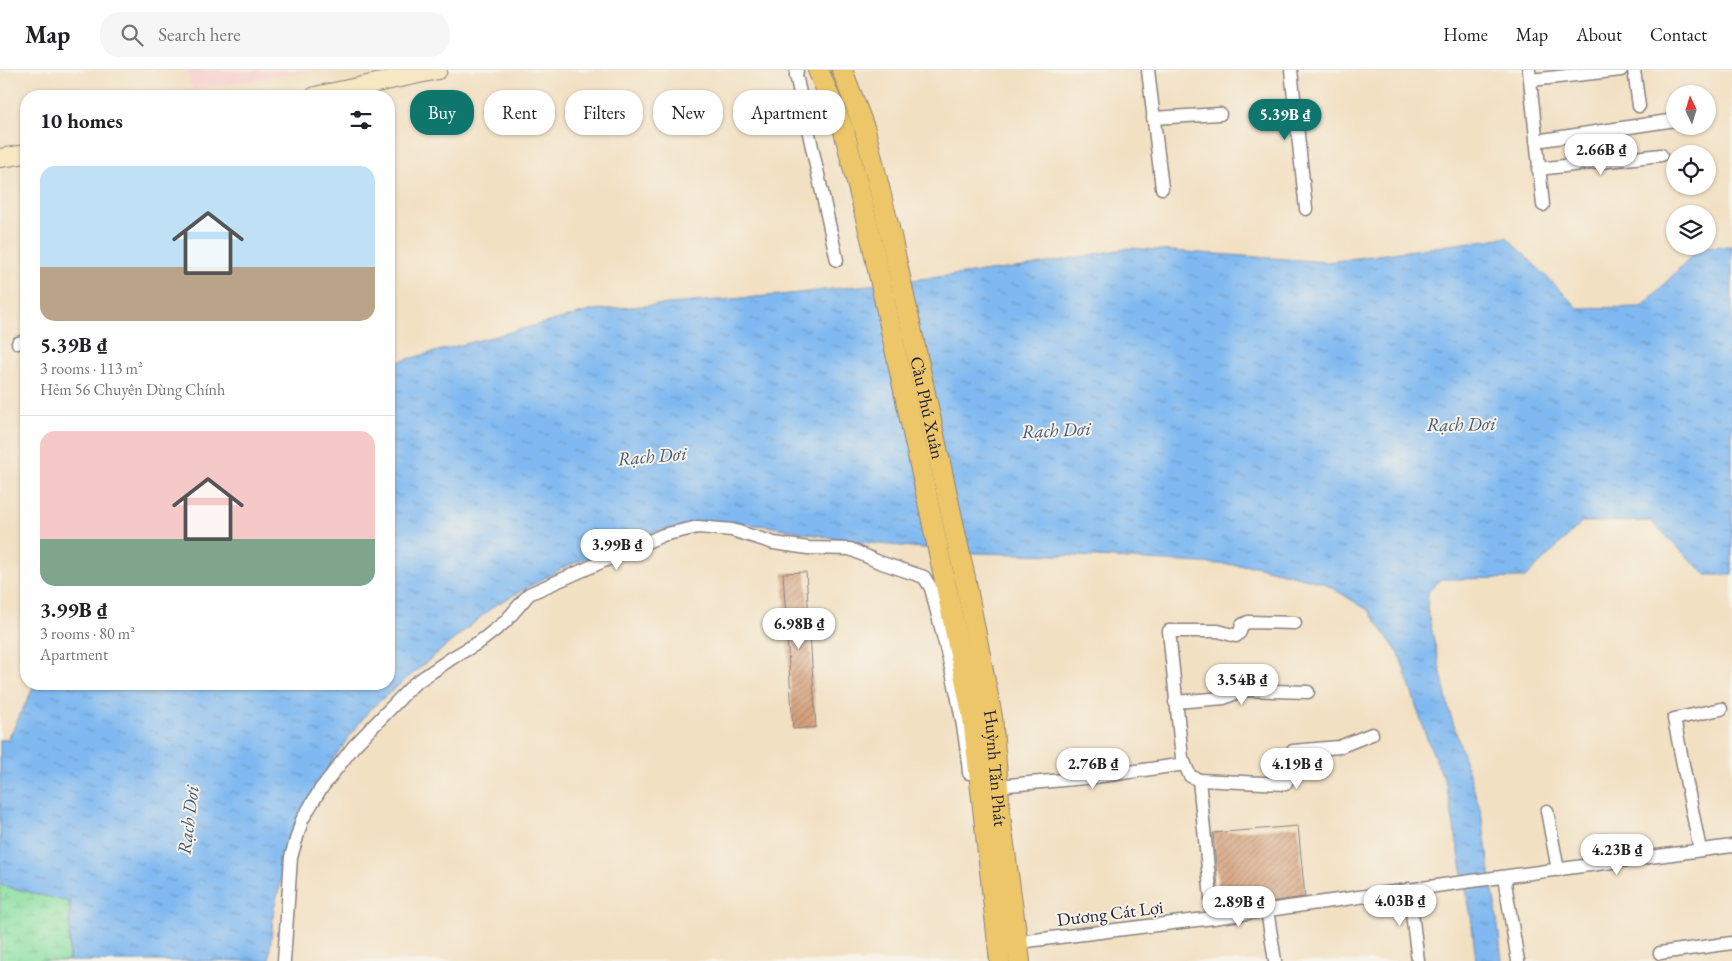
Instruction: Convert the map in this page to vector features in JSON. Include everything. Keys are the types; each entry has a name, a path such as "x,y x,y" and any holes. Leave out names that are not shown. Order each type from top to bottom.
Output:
{"main road":[{"path":"343,90 438,70"},
{"name":"Cầu Phú Xuân","path":"818,70 844,131 872,242 945,581"},
{"name":"Cầu Phú Xuân","path":"842,70 865,130 891,236 965,578"},
{"path":"0,158 20,155"},
{"name":"Huỳnh Tấn Phát","path":"965,578 992,717 989,785 998,953"},
{"name":"Huỳnh Tấn Phát","path":"945,581 973,718 989,785 1019,952"}],"street":[{"path":"797,70 796,75 837,260"},
{"path":"1148,70 1162,188"},
{"path":"1291,70 1306,209"},
{"path":"1543,205 1530,75 1621,70"},
{"path":"1634,70 1639,106"},
{"path":"1153,118 1220,114"},
{"path":"1536,141 1666,121"},
{"path":"1538,169 1661,155"},
{"path":"284,961 291,856 302,820 320,790 354,746 414,684 481,641 505,622 529,594 663,536 698,527 732,530 774,543 808,548 850,549 879,562 924,577 930,588 953,677 971,782 973,784 989,785 1095,776 1185,764"},
{"path":"1295,623 1248,622 1242,625 1236,636 1218,632 1168,631 1182,758 1190,776 1199,780 1285,784 1290,776 1293,751 1339,746 1372,734"},
{"path":"1175,702 1224,698 1243,690 1308,692"},
{"path":"1700,850 1674,720 1722,709"},
{"path":"1199,780 1213,918"},
{"path":"1547,811 1558,870"},
{"name":"Dương Cát Lợi","path":"998,953 1019,952 1213,918 1409,889 1732,846"},
{"path":"1501,877 1518,961"},
{"path":"1409,889 1418,961"},
{"path":"1267,910 1275,961"},
{"path":"1660,953 1732,943"}],"shaded area":[{"path":"187,70 318,70 192,90"}],"green space":[{"path":"0,885 70,901 69,961 0,961"}],"water":[{"name":"Rạch Dơi","path":"1507,237 1578,308 1642,307 1692,255 1716,255 1716,246 1732,246 1732,575 1706,575 1651,521 1582,522 1525,578 1441,579 1428,592 1427,608 1449,710 1481,812 1502,961 1476,961 1471,916 1446,784 1427,739 1399,654 1368,610 1324,583 1255,566 1062,555 975,553 849,541 768,526 706,521 647,534 567,566 494,606 395,688 395,362 594,310 781,295 1024,267 1130,248 1328,262"},
{"name":"Rạch Dơi","path":"32,690 393,690 369,710 334,758 296,824 274,908 269,961 69,961 70,902 0,885 0,740 8,740"}],"building":[{"path":"806,572 816,727 793,729 783,573"},
{"path":"1298,826 1305,897 1220,909 1213,833"}]}
